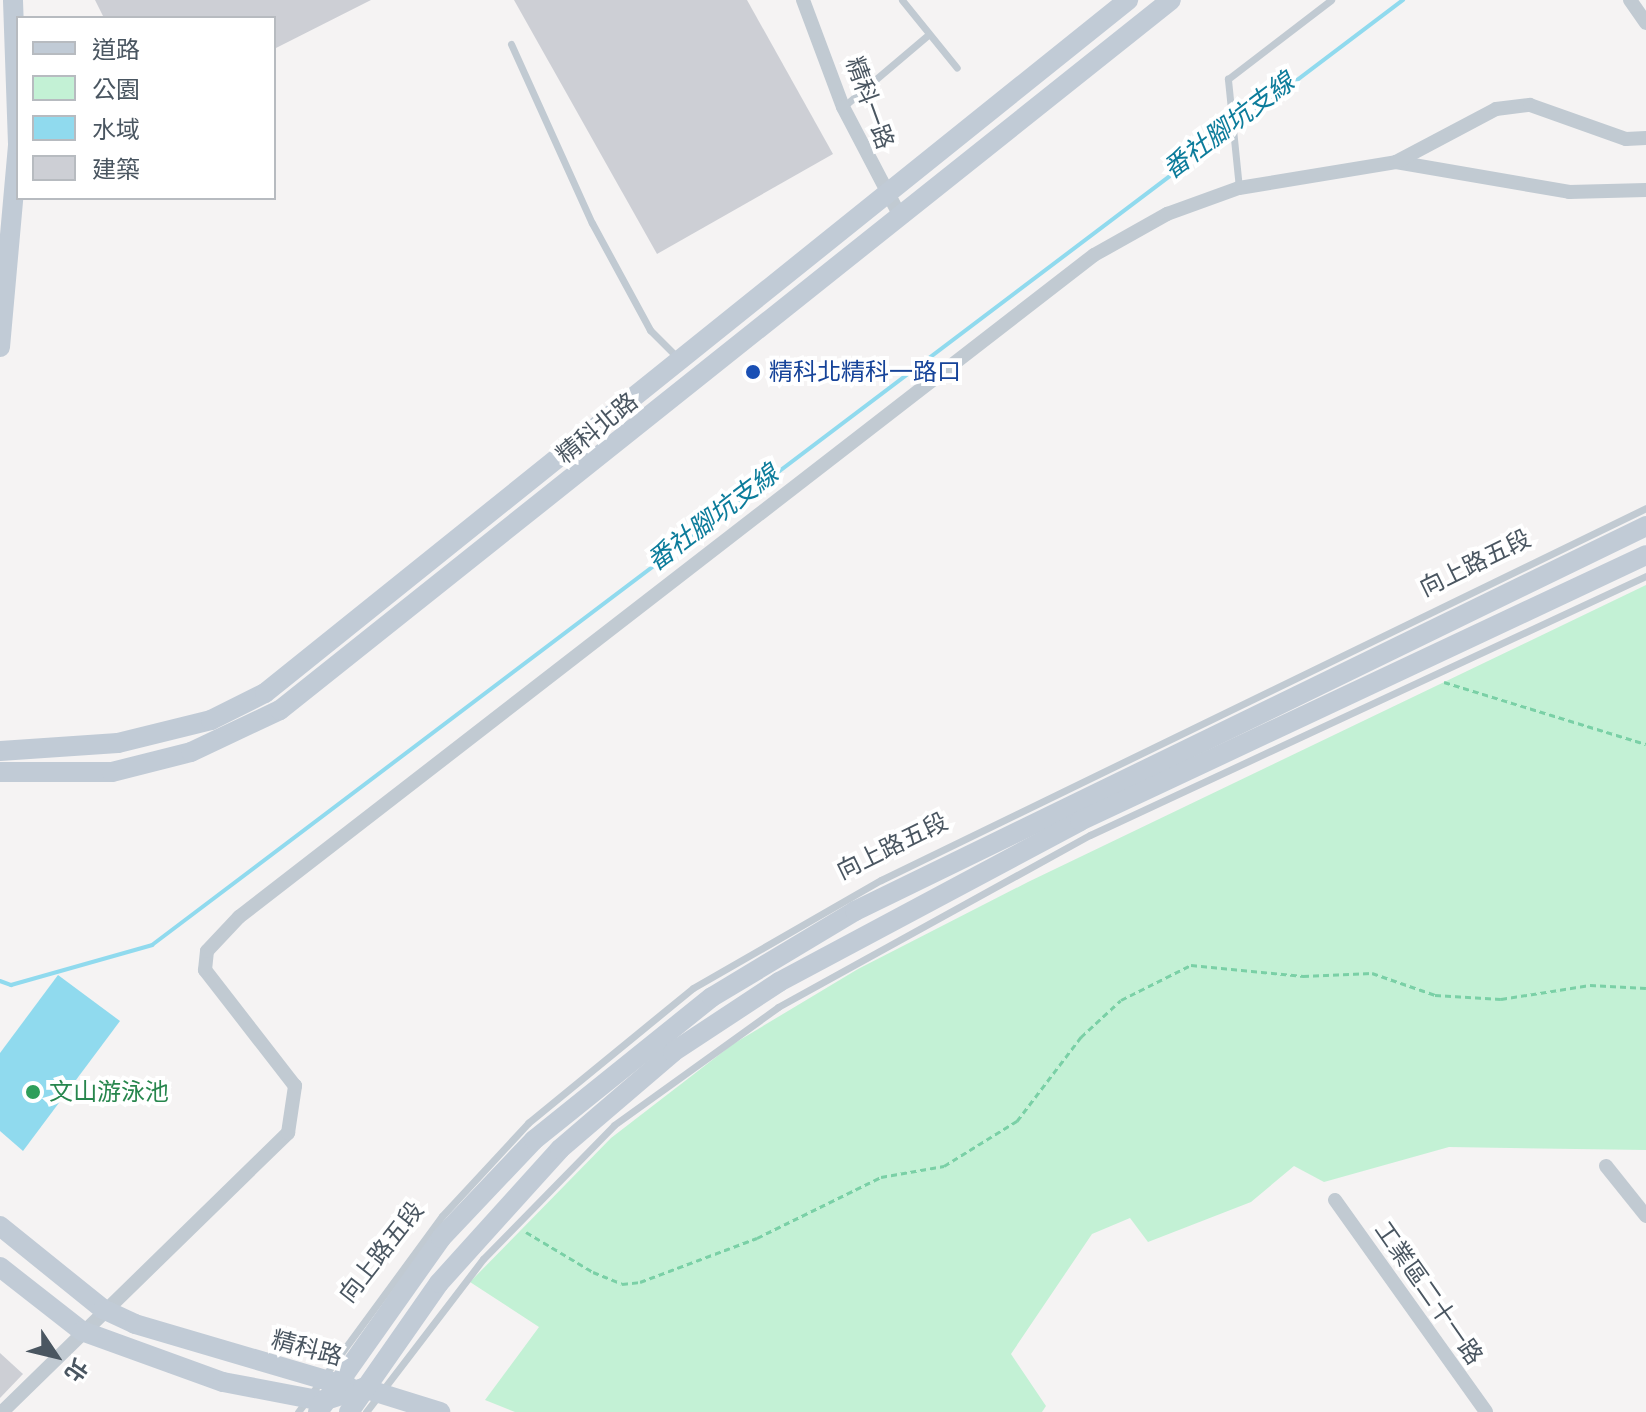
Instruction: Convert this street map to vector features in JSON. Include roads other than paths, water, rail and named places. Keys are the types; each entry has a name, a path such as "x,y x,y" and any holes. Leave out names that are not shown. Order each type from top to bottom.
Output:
{"street":[{"path":"13,0 16,86"},
{"name":"精科一路","path":"803,0 843,107 883,196 901,218"},
{"name":"精科北路","path":"0,751 118,743 211,720 265,693 1128,0"},
{"name":"精科北路","path":"0,772 112,772 191,752 280,710 1171,0"},
{"path":"1630,0 1646,23"},
{"path":"2,1412 103,1309 134,1288 278,1146 297,1109 295,1086 280,1063 205,970 207,951 239,917 1094,255 1167,214 1239,188 1396,162 1496,109 1530,105 1626,139 1646,138"},
{"path":"1396,162 1569,192 1646,190"},
{"path":"0,347 16,167"},
{"name":"向上路五段","path":"349,1412 350,1384 441,1238 534,1140 712,997 855,911 1646,526"},
{"name":"向上路五段","path":"311,1406 350,1384 560,1149 673,1052 779,982 1080,821 1646,555"},
{"path":"1606,1166 1646,1216"},
{"name":"工業區二十一路","path":"1335,1200 1486,1412"},
{"name":"精科路","path":"0,1226 103,1309 208,1350 350,1384 439,1412"},
{"name":"精科路","path":"0,1267 82,1331 223,1382 311,1406"}],"lane":[{"path":"902,0 957,68"},
{"path":"1239,188 1228,79 1331,0"},
{"path":"843,107 928,35"},
{"path":"511,44 592,223 650,330 679,358"},
{"name":"向上路五段","path":"350,1384 442,1216 528,1123 693,988 881,880 1646,508"},
{"name":"向上路五段","path":"350,1384 516,1225 614,1125 778,1007 1090,835 1646,576"},
{"name":"向上路五段","path":"350,1384 366,1412"}],"water":[{"name":"文山游泳池","path":"58,975 120,1021 23,1151 0,1131 0,1053"}],"waterway":[{"name":"番社腳坑支線","path":"0,981 11,985 152,945 1403,0"}],"place":[{"name":"精科北精科一路口","path":"753,372"},
{"name":"文山游泳池","path":"33,1092"}]}
